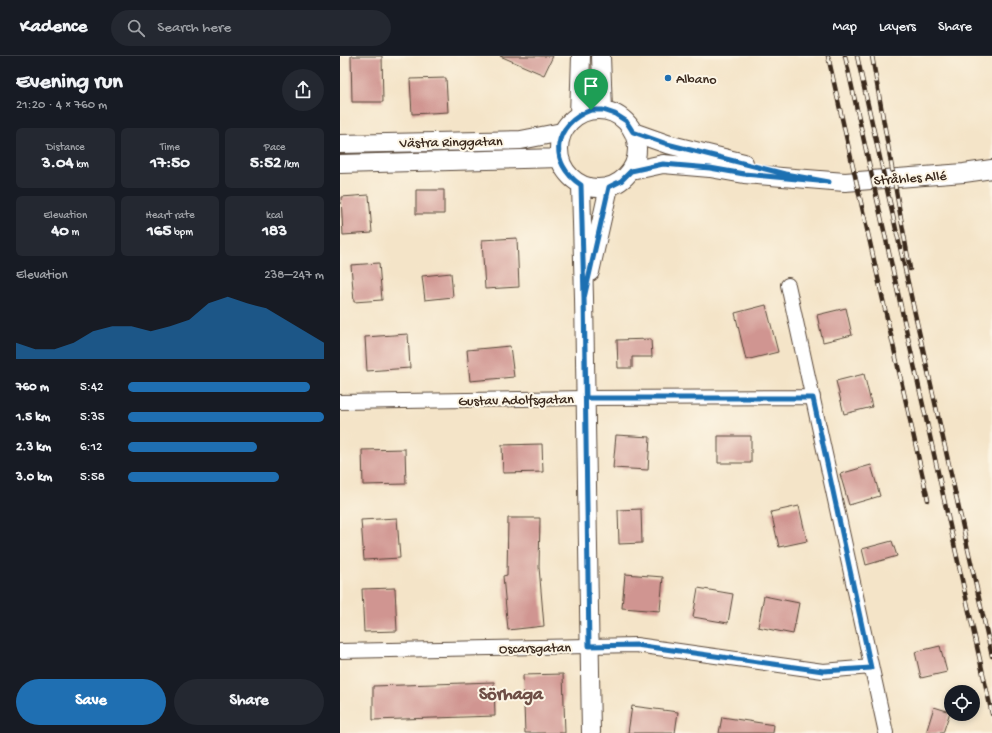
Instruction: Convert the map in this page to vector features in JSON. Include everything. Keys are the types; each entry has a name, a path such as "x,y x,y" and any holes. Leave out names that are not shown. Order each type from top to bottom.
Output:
{"street":[{"path":"579,115 581,56"},
{"path":"601,56 603,110"},
{"path":"591,110 603,110 615,114 626,121 633,132 637,145 636,159 631,171 621,181 609,187 595,188 581,185 568,174 560,158 559,145 562,132 569,122 579,115 591,110"},
{"name":"Västra Ringgatan","path":"340,144 521,140 562,132"},
{"name":"Stråhles Allé","path":"633,132 667,144 785,174 829,182"},
{"name":"Västra Ringgatan","path":"340,164 560,158"},
{"name":"Stråhles Allé","path":"631,171 663,164 710,168 744,174 829,182 964,174 992,169"},
{"path":"581,185 591,733"},
{"path":"584,298 609,187"},
{"path":"788,285 886,733"},
{"name":"Gustav Adolfsgatan","path":"340,402 586,398 813,398"},
{"name":"Oscarsgatan","path":"340,651 636,645 823,671 871,668"}],"building":[{"path":"351,56 382,56 383,102 352,102"},
{"path":"500,56 553,56 544,75"},
{"path":"446,78 448,112 412,114 410,79"},
{"path":"416,190 444,190 444,214 416,214"},
{"path":"369,195 372,233 343,235 341,197"},
{"path":"517,238 519,287 485,289 482,240"},
{"path":"379,263 382,300 354,302 351,265"},
{"path":"451,273 453,297 425,300 422,276"},
{"path":"766,305 778,352 746,360 735,313"},
{"path":"846,308 852,335 823,342 817,315"},
{"path":"408,334 410,368 367,371 365,337"},
{"path":"651,339 652,357 632,357 632,368 618,368 617,340"},
{"path":"510,346 514,377 470,381 467,350"},
{"path":"864,374 872,407 844,414 836,381"},
{"path":"616,435 650,437 648,470 613,468"},
{"path":"718,436 751,436 751,463 718,463"},
{"path":"542,444 543,472 503,473 502,445"},
{"path":"405,449 406,484 363,485 362,450"},
{"path":"871,465 880,496 849,505 840,474"},
{"path":"799,506 807,541 779,547 771,512"},
{"path":"641,509 642,543 619,544 618,510"},
{"path":"397,518 400,558 364,560 361,520"},
{"path":"508,518 540,518 539,567 544,626 508,630 503,576 507,575"},
{"path":"892,541 897,556 866,565 862,549"},
{"path":"625,574 663,577 660,611 622,608"},
{"path":"395,588 397,631 364,632 362,589"},
{"path":"698,588 733,594 728,623 693,617"},
{"path":"764,596 799,603 793,634 758,627"},
{"path":"940,646 947,672 921,678 915,652"},
{"path":"563,674 565,733 525,733 523,675"},
{"path":"494,682 495,716 373,720 373,686"},
{"path":"632,706 678,712 675,733 628,733"},
{"path":"934,707 944,710 944,721 947,721 943,733 926,733"},
{"path":"722,717 774,725 773,733 719,733"}],"railway":[{"path":"828,56 928,500"},
{"path":"845,56 992,714"},
{"path":"857,56 992,656"},
{"path":"872,56 910,269"}],"place":[{"name":"Albano","path":"668,78"}],"district":[{"name":"Sörhaga","path":"511,693"}],"route":[{"path":"591,110 603,110 615,114 626,121 633,132 667,144 704,152 785,174 829,182 744,174 710,168 663,164 631,171 621,181 609,187 584,298 586,398 813,398 871,668 823,671 785,667 636,645 589,646 581,185 571,178 564,169 560,158 559,145 562,132 569,122 579,115 591,110"}]}
